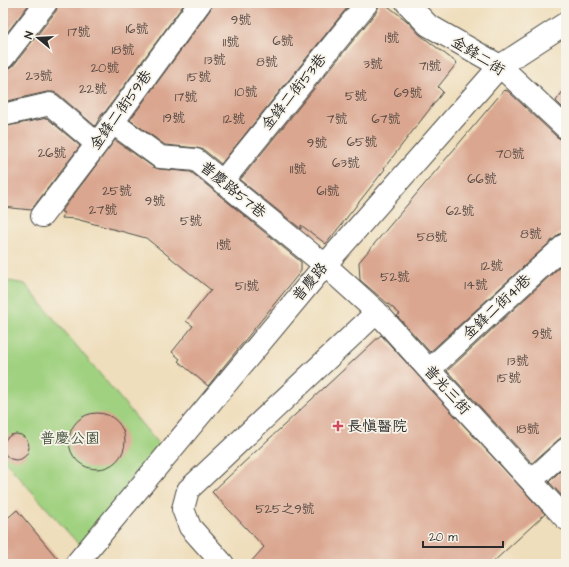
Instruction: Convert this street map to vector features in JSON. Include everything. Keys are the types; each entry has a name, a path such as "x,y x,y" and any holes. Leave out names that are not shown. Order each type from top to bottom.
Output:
{"lane":[{"path":"3,58 46,3"},
{"name":"金鋒二街59巷","path":"42,216 97,144 200,3"},
{"name":"金鋒二街53巷","path":"222,182 367,3"},
{"name":"金鋒二街","path":"406,3 428,25 500,66 566,128"},
{"name":"普慶路","path":"76,564 325,265 500,66 566,23"},
{"path":"3,115 50,104 97,144"},
{"name":"普慶路57巷","path":"112,122 160,157 196,160 325,265"},
{"name":"金鋒二街41巷","path":"428,370 566,244"},
{"name":"普光三街","path":"325,265 377,312 428,370 566,519"},
{"path":"223,564 190,527 183,509 188,490 377,312"},
{"path":"531,481 566,449"}],"green space":[{"name":"普慶公園","path":"9,281 25,284 160,446 81,547 3,459 3,287"}],"building":[{"path":"3,3 30,3 3,38"},
{"path":"58,3 185,3 105,112 102,114 95,126 58,94 53,92 3,102 3,70 13,66 56,11"},
{"path":"212,3 351,3 221,164 204,150 165,145 130,120 210,10"},
{"path":"379,3 384,3 407,21 419,34 457,63 438,87 443,92 326,244 301,225 301,229 240,180 377,11"},
{"path":"566,87 566,111 556,101"},
{"path":"504,90 508,91 557,137 566,140 566,232 558,235 430,352 397,316 400,314 360,280 359,262"},
{"path":"47,118 80,146 31,210 3,207 3,127"},
{"path":"115,140 153,167 159,169 191,172 301,262 301,271 208,386 178,361 180,359 172,352 193,326 186,321 211,290 146,238 76,219 62,218 64,213 61,212"},
{"path":"566,261 566,434 532,463 447,371"},
{"name":"長慎醫院","path":"381,335 545,514 491,564 249,564 264,547 212,492"},
{"path":"91,413 103,413 113,417 121,425 125,435 125,447 121,457 113,465 103,469 91,469 81,465 73,457 69,447 69,435 73,425 81,417"},
{"path":"16,434 25,438 29,447 25,456 16,460 7,456 3,447 7,438"},
{"path":"560,471 566,478 566,495 563,497 549,482"},
{"path":"17,510 62,564 3,564 3,522"}],"place":[{"name":"長慎醫院","path":"338,426"}]}
